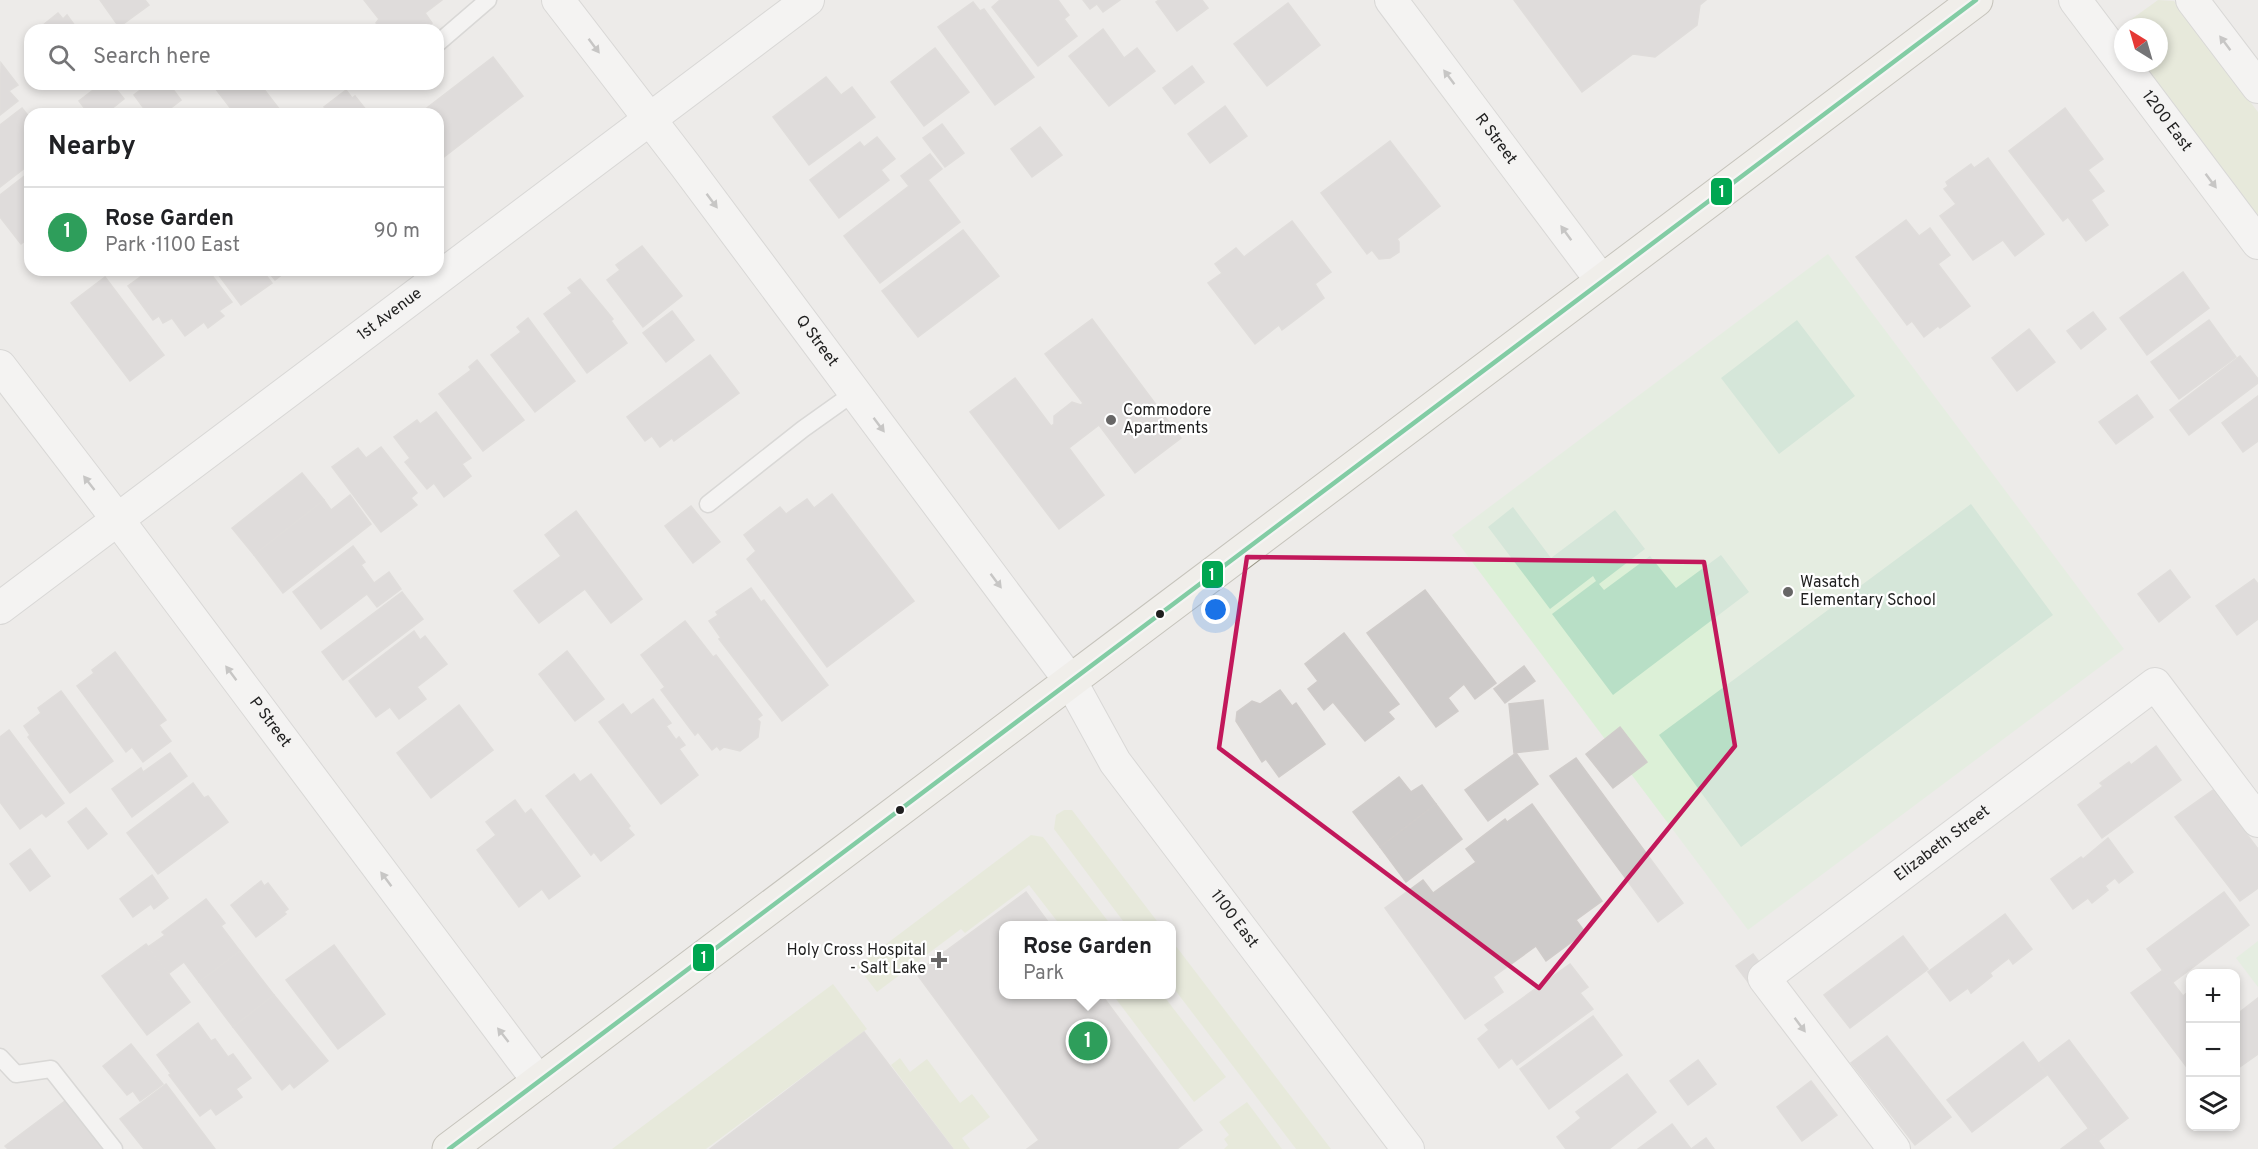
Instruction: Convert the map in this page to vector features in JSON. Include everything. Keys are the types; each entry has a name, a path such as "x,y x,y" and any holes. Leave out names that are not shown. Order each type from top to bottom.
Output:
{"main road":[{"path":"456,1147 1601,280 1976,0"}],"street":[{"name":"Q Street","path":"558,0 650,119 1071,682"},
{"name":"1st Avenue","path":"444,274 808,0"},
{"name":"R Street","path":"1391,0 1601,280"},
{"name":"1200 East","path":"2074,0 2258,243"},
{"path":"2192,0 2258,87"},
{"name":"1st Avenue","path":"0,608 442,276"},
{"name":"P Street","path":"0,366 539,1082"},
{"name":"1100 East","path":"1071,682 1115,762 1408,1149"},
{"name":"Elizabeth Street","path":"1894,1149 1764,978 2155,684 2258,821"}],"lane":[{"path":"444,38 488,0"},
{"path":"708,504 803,429 855,392"},
{"path":"0,1057 16,1074 51,1069 114,1149"}],"highlighted area":[{"path":"1247,557 1704,562 1735,746 1539,988 1219,748"}],"green space":[{"path":"2158,0 2174,1 2258,112 2258,226 2142,72 2168,72 2168,18 2133,18"},
{"name":"Wasatch Elementary School","path":"1828,254 2124,649 1748,930 1452,535"},
{"path":"1797,320 1855,396 1779,454 1721,378"},
{"path":"1971,504 2053,615 1741,847 1659,735"},
{"path":"1513,507 1551,558 1615,510 1645,549 1599,584 1604,590 1650,556 1676,588 1721,555 1749,592 1613,695 1552,614 1596,581 1593,576 1550,609 1488,527"},
{"path":"1064,810 1072,810 1157,921 1123,921 1054,829 1056,815"},
{"path":"1031,835 1043,837 1108,921 1057,921 1029,885 965,933 961,929 877,992 857,966"},
{"path":"2258,941 2258,987 2236,958"},
{"path":"1176,946 1331,1149 1296,1149 1176,991"},
{"path":"833,984 867,1029 706,1149 612,1149"},
{"path":"1116,999 1166,999 1226,1077 1194,1102"},
{"path":"900,1058 910,1072 927,1059 960,1103 972,1094 990,1117 962,1138 970,1149 954,1149 891,1065"},
{"path":"1247,1102 1282,1149 1224,1149 1228,1145 1224,1139 1229,1135 1219,1122"}],"building":[{"path":"100,0 145,0 149,5 123,24 117,24"},
{"path":"364,0 442,0 425,13 431,24 377,24 379,19"},
{"path":"1000,0 1058,0 1069,15 1064,19 1077,36 1038,66 992,7"},
{"path":"1083,0 1120,0 1103,12 1097,4 1090,9"},
{"path":"1159,0 1202,0 1208,8 1177,31 1156,2"},
{"path":"1514,0 1706,0 1700,5 1697,25 1655,57 1633,54 1582,92"},
{"path":"973,2 980,11 984,9 1034,77 995,105 938,27"},
{"path":"1288,3 1320,45 1267,86 1234,44"},
{"path":"58,13 63,19 67,15 74,24 44,24"},
{"path":"1103,29 1124,58 1137,48 1155,71 1109,106 1069,56"},
{"path":"935,48 969,92 924,126 891,82"},
{"path":"493,57 523,96 444,157 444,108 427,108"},
{"path":"1,63 18,85 9,91 18,101 0,115"},
{"path":"1192,66 1204,82 1175,104 1163,88"},
{"path":"826,77 841,95 852,87 875,117 809,165 773,117"},
{"path":"93,90 117,90 124,99 113,108 84,108 79,101"},
{"path":"140,90 174,90 181,100 171,108 144,108 134,95"},
{"path":"217,90 265,90 278,108 230,108"},
{"path":"346,90 352,98 355,96 365,108 325,108"},
{"path":"1225,106 1247,136 1210,163 1188,134"},
{"path":"22,108 24,110 24,169 0,187 0,125"},
{"path":"2065,108 2103,159 2088,170 2104,191 2091,200 2108,225 2086,241 2068,217 2063,221 2009,151"},
{"path":"942,124 964,153 945,167 923,138"},
{"path":"1040,127 1062,155 1032,177 1011,149"},
{"path":"877,137 895,159 881,170 889,180 839,218 810,180 860,142 864,147"},
{"path":"1390,141 1440,206 1397,239 1399,252 1390,258 1379,259 1372,250 1367,254 1321,193"},
{"path":"930,154 942,169 928,180 960,222 880,283 844,236 909,186 901,176"},
{"path":"1988,158 2044,234 2015,256 2003,240 1973,260 1940,216 1956,204 1944,189 1948,186 1946,182 1971,164 1974,168"},
{"path":"24,176 24,242 21,244 0,217 0,195"},
{"path":"1906,220 1919,236 1930,228 1950,255 1938,264 1970,306 1924,337 1912,321 1907,325 1856,257"},
{"path":"1292,221 1331,272 1315,284 1324,298 1282,330 1279,325 1255,344 1208,283 1222,273 1215,264 1236,248 1244,257"},
{"path":"963,230 999,276 918,337 882,291"},
{"path":"642,246 682,296 643,327 607,280 620,270 616,265"},
{"path":"2183,272 2209,308 2147,355 2120,318"},
{"path":"142,276 212,276 232,302 219,311 224,316 208,328 204,322 185,336 172,318 163,323 159,316 153,320 128,286"},
{"path":"219,276 267,276 272,283 241,305"},
{"path":"105,277 164,355 130,381 71,303"},
{"path":"580,279 613,319 611,321 627,343 587,373 544,314 572,293 568,288"},
{"path":"672,311 694,340 666,362 643,333"},
{"path":"2093,312 2106,329 2081,349 2067,331"},
{"path":"528,318 575,381 535,412 491,355 521,332 517,327"},
{"name":"Commodore Apartments","path":"1092,319 1181,438 1135,473 1099,425 1069,448 1104,495 1059,529 970,412 1015,378 1051,426 1054,424 1054,416 1072,402 1081,405 1083,403 1045,354"},
{"path":"2209,320 2236,357 2179,399 2151,362"},
{"path":"2029,329 2055,362 2017,391 1992,358"},
{"path":"710,355 739,393 674,441 672,438 660,447 652,436 645,441 627,417"},
{"path":"2240,356 2258,379 2258,383 2189,435 2170,410"},
{"path":"477,360 524,420 483,451 439,394 471,370 469,367"},
{"path":"2137,395 2153,417 2116,444 2099,422"},
{"path":"2258,396 2258,441 2243,452 2222,423"},
{"path":"436,412 471,458 462,464 471,476 444,497 434,483 427,489 405,462 410,458 394,437 417,420 420,424"},
{"path":"381,447 417,493 411,498 417,505 381,532 332,467 358,448 366,458"},
{"path":"302,473 324,500 254,555 232,528"},
{"path":"832,494 914,601 827,667 747,559 756,551 744,535 780,507 786,514 807,499 814,508"},
{"path":"350,495 371,524 283,593 254,555 324,500 331,510"},
{"path":"691,506 720,542 693,563 665,526"},
{"path":"576,511 642,599 611,623 585,589 539,623 514,591 561,556 545,535"},
{"path":"353,546 365,562 361,565 374,583 389,572 401,589 377,607 367,594 321,629 293,592"},
{"path":"2170,570 2190,597 2159,622 2138,594"},
{"path":"2254,579 2258,584 2258,619 2237,635 2216,606"},
{"path":"751,588 761,602 764,600 828,685 782,721 719,639 721,638 709,621 718,615 716,612"},
{"path":"1425,590 1496,683 1475,699 1464,684 1448,698 1458,711 1436,727 1367,633"},
{"path":"402,592 423,619 343,680 322,652"},
{"path":"685,621 713,657 716,655 762,715 757,719 760,722 758,737 740,751 724,747 720,750 717,746 712,750 698,732 695,735 661,690 665,687 641,655"},
{"path":"414,631 420,640 425,636 447,664 417,687 426,699 399,719 390,707 376,717 349,681"},
{"path":"1344,633 1399,704 1388,712 1394,719 1365,741 1333,702 1324,710 1308,689 1318,681 1305,664"},
{"path":"567,651 604,699 575,721 539,674"},
{"path":"115,652 166,720 159,725 171,741 143,762 132,747 126,752 77,686 94,673 92,670"},
{"path":"1524,666 1535,681 1505,703 1494,689"},
{"path":"1280,690 1292,706 1296,703 1325,744 1279,777 1266,759 1262,762 1236,721 1237,712 1252,701 1260,704"},
{"path":"61,691 113,761 70,793 28,737 30,735 24,726 41,713 38,708"},
{"path":"653,699 671,723 666,726 676,740 679,737 685,745 679,749 698,775 661,804 599,722 623,704 631,715"},
{"path":"1543,700 1548,749 1514,753 1509,704"},
{"path":"459,705 493,750 431,798 397,753"},
{"path":"1620,727 1647,762 1613,788 1586,754"},
{"path":"9,730 64,803 46,817 42,813 20,829 0,802 0,737"},
{"path":"2156,746 2181,780 2102,838 2078,805 2103,786 2100,783 2129,762 2131,765"},
{"path":"170,753 187,776 132,817 112,789 141,768 143,772"},
{"path":"1516,753 1538,784 1488,821 1465,790"},
{"path":"1576,758 1683,903 1658,922 1550,776"},
{"path":"574,774 580,782 591,774 630,826 628,828 634,835 601,861 594,852 591,855 546,796"},
{"path":"1399,777 1411,792 1422,785 1436,804 1380,847 1353,812"},
{"path":"193,783 204,798 208,796 228,822 158,874 127,833"},
{"path":"2213,790 2258,849 2258,888 2240,901 2175,817"},
{"path":"515,800 525,814 531,809 580,876 549,899 542,889 519,907 477,850 496,835 486,822"},
{"path":"1436,804 1462,839 1406,882 1380,847"},
{"path":"1532,804 1602,901 1576,920 1585,932 1546,961 1536,946 1493,977 1503,992 1465,1019 1385,908 1423,880 1433,893 1476,862 1466,849 1505,819 1507,822"},
{"path":"86,808 107,834 88,849 68,822"},
{"path":"2108,838 2133,872 2119,883 2115,878 2105,886 2108,890 2092,903 2088,898 2073,909 2051,879 2081,857 2083,859"},
{"path":"30,849 50,876 30,891 10,864"},
{"path":"152,875 168,898 154,909 151,904 133,917 120,899"},
{"path":"261,881 264,886 268,883 288,909 284,912 286,914 256,937 231,905"},
{"path":"1026,892 1047,921 999,921 999,999 1105,999 1202,1130 1177,1149 1027,1149 1039,1140 916,973"},
{"path":"2224,892 2249,925 2191,969 2186,969 2186,972 2172,983 2147,949"},
{"path":"206,899 225,923 221,926 240,951 199,982 184,962 168,974 148,947 165,935 162,932"},
{"path":"2005,914 2032,949 2013,964 2009,958 1990,973 1992,976 1971,993 1968,988 1950,1001 1928,972"},
{"path":"1903,936 1928,969 1850,1028 1824,995"},
{"path":"146,944 190,1002 147,1035 102,976"},
{"path":"334,945 385,1014 338,1049 286,980"},
{"path":"240,951 274,995 233,1027 199,982"},
{"path":"1753,954 1765,970 1748,982 1736,966"},
{"path":"1570,964 1588,987 1580,993 1593,1009 1517,1065 1512,1058 1499,1068 1478,1039 1489,1030 1485,1025"},
{"path":"2163,970 2183,996 2186,994 2186,1066 2131,993"},
{"path":"274,995 328,1061 294,1088 290,1083 282,1090 233,1027"},
{"path":"2258,998 2258,1054 2240,1067 2240,1023 2240,1012"},
{"path":"1593,1016 1622,1055 1549,1109 1520,1069"},
{"path":"198,1023 211,1041 215,1039 228,1057 233,1054 251,1078 236,1089 242,1097 216,1115 211,1108 200,1116 157,1055"},
{"path":"864,1032 953,1149 710,1149 836,1053"},
{"path":"1887,1036 1951,1117 1915,1145 1851,1063"},
{"path":"2069,1040 2128,1118 2098,1141 2039,1063"},
{"path":"2023,1042 2047,1075 1972,1132 1947,1100"},
{"path":"131,1044 163,1084 140,1101 133,1091 127,1095 103,1066"},
{"path":"1698,1060 1716,1084 1688,1105 1670,1081"},
{"path":"1627,1074 1656,1112 1609,1149 1566,1149 1557,1137 1581,1118 1576,1112"},
{"path":"1811,1081 1837,1115 1802,1141 1777,1107"},
{"path":"166,1084 215,1149 144,1149 120,1119"},
{"path":"69,1098 108,1149 8,1149 5,1146"},
{"path":"1672,1124 1691,1149 1638,1149"},
{"path":"2089,1128 2104,1149 2061,1149"},
{"path":"1706,1138 1714,1149 1691,1149"}],"transit line":[{"name":"1","path":"449,1149 1976,0"}],"place":[{"name":"Commodore Apartments","path":"1111,420"},
{"name":"Wasatch Elementary School","path":"1788,592"},
{"name":"Holy Cross Hospital - Salt Lake","path":"939,960"},
{"name":"Rose Garden","path":"1088,1041"}]}
